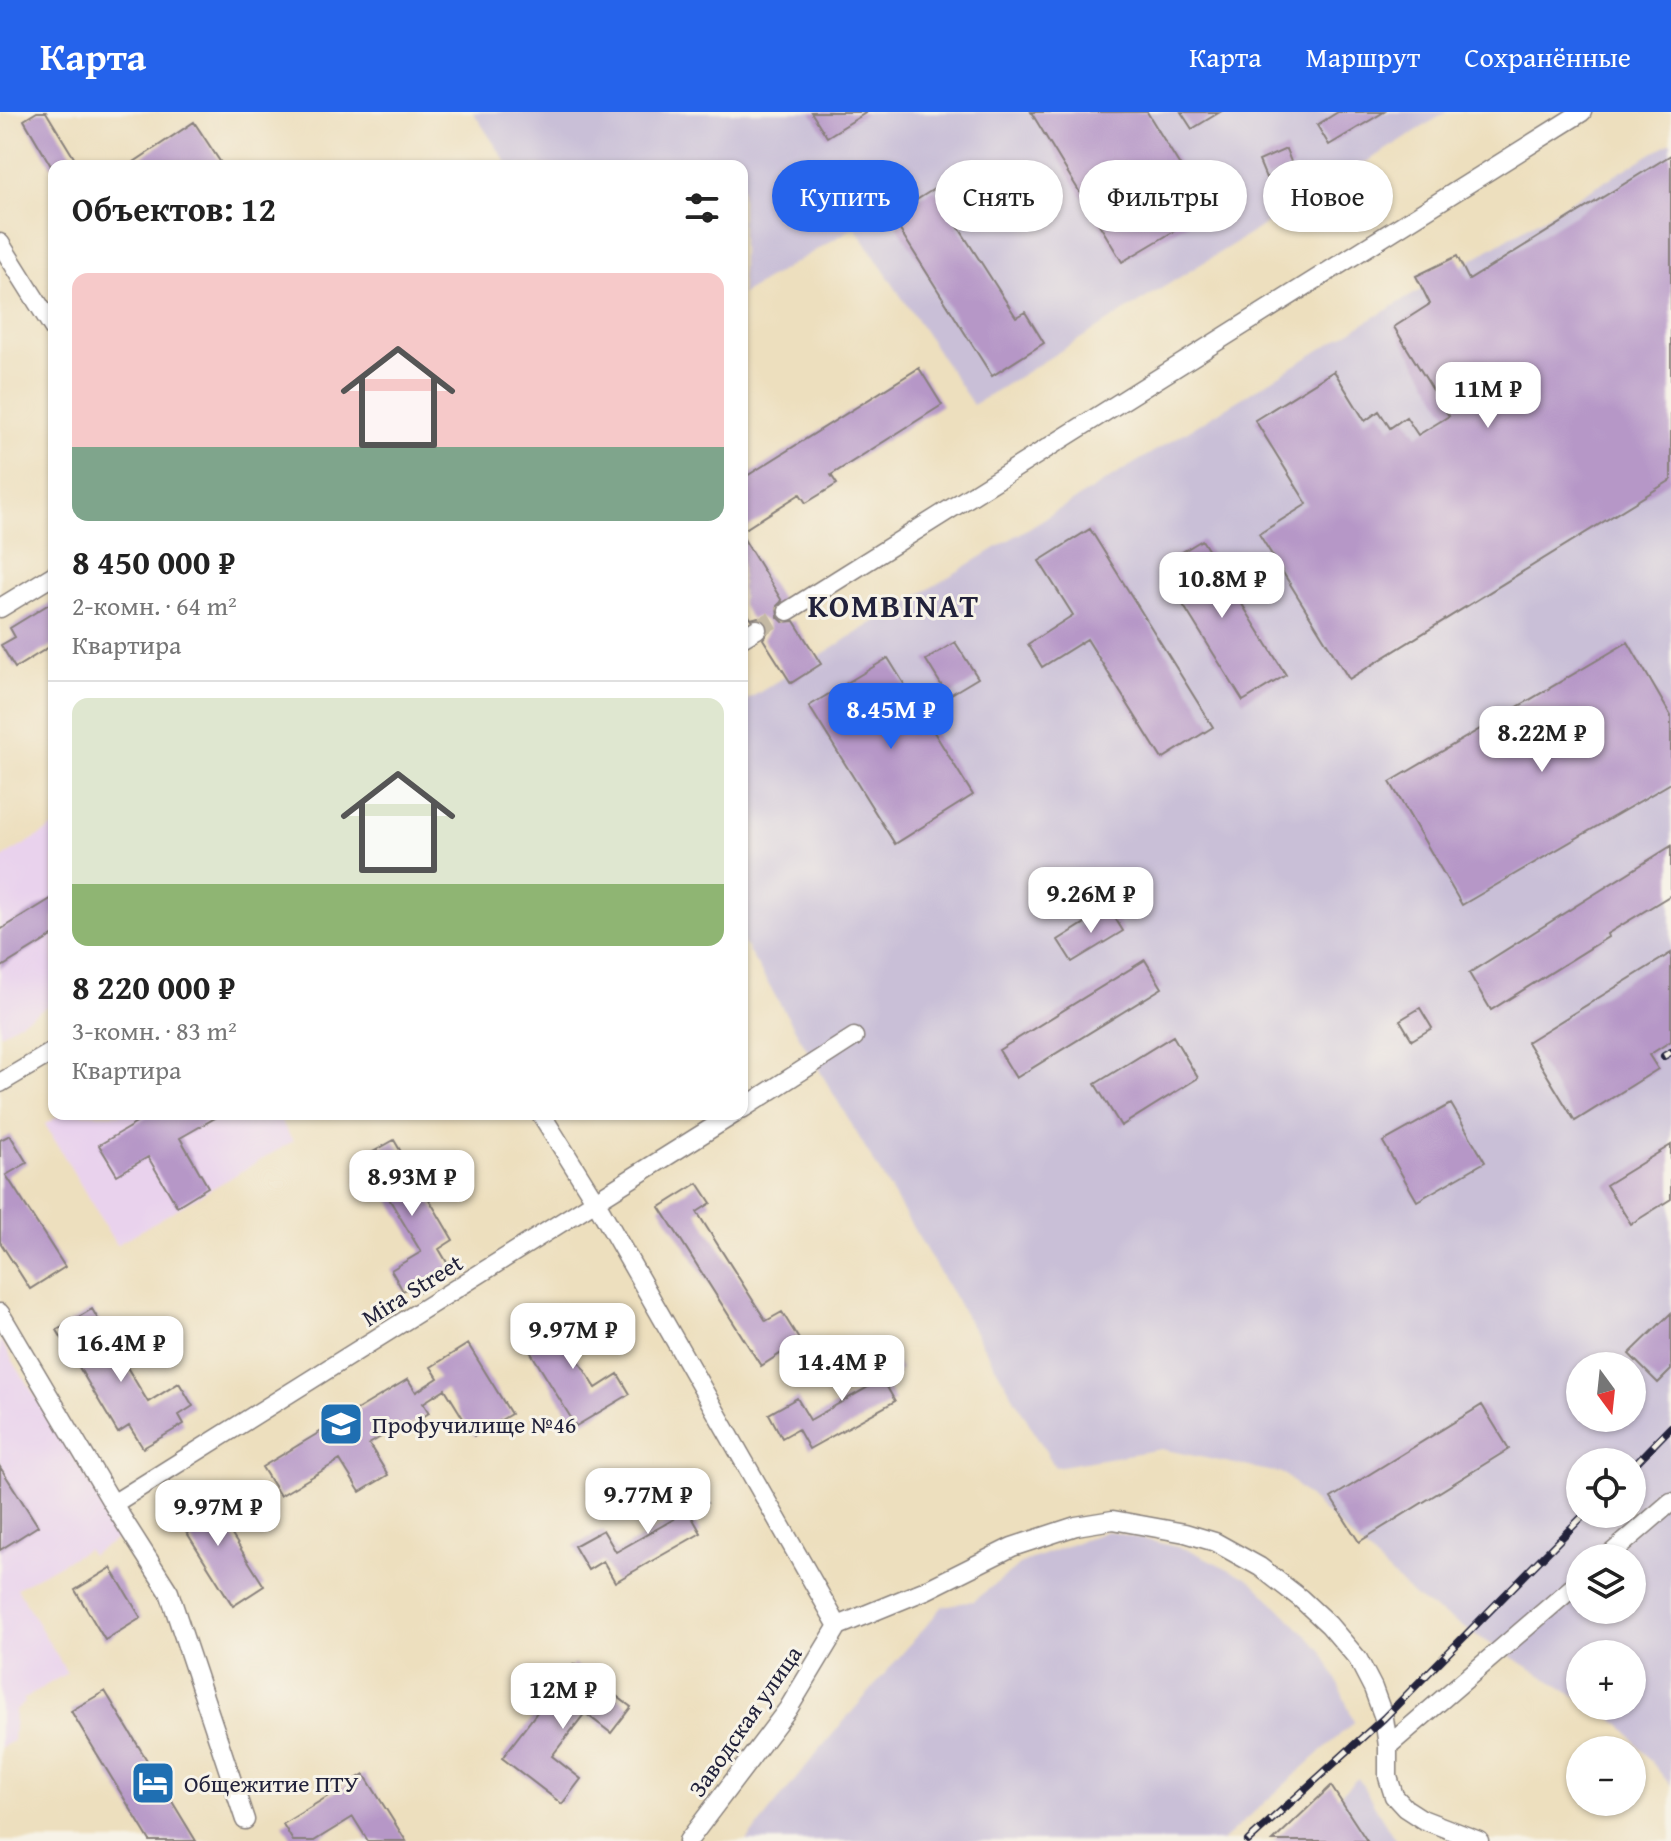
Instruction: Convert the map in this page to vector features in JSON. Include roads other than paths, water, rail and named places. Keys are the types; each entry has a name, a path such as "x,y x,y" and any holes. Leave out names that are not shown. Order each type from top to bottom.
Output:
{"street":[{"path":"788,611 1582,112"},
{"path":"0,243 48,319"},
{"path":"0,608 48,579"},
{"path":"748,1105 854,1037"},
{"path":"0,1083 48,1055"},
{"path":"545,1120 596,1202 838,1626 926,1590 1012,1547 1076,1526 1113,1520 1185,1533 1215,1542 1260,1567 1300,1598 1329,1625 1358,1659 1384,1718 1388,1777 1394,1796 1422,1819 1479,1841"},
{"name":"Mira Street","path":"113,1504 725,1120"},
{"path":"0,1313 169,1592 245,1820"},
{"path":"1622,1544 1671,1502"},
{"path":"1388,1746 1566,1593"},
{"name":"Заводская улица","path":"688,1841 788,1709 838,1626"}],"tunnel":[{"path":"757,629 788,611"}],"railway":[{"path":"1664,1056 1671,1052"},
{"path":"1646,1453 1671,1427"},
{"path":"1248,1841 1384,1718 1571,1528"}],"place":[{"name":"Профучилище №46","path":"341,1424"},
{"name":"Общежитие ПТУ","path":"153,1783"}],"district":[{"name":"KOMBINAT","path":"894,605"}]}
